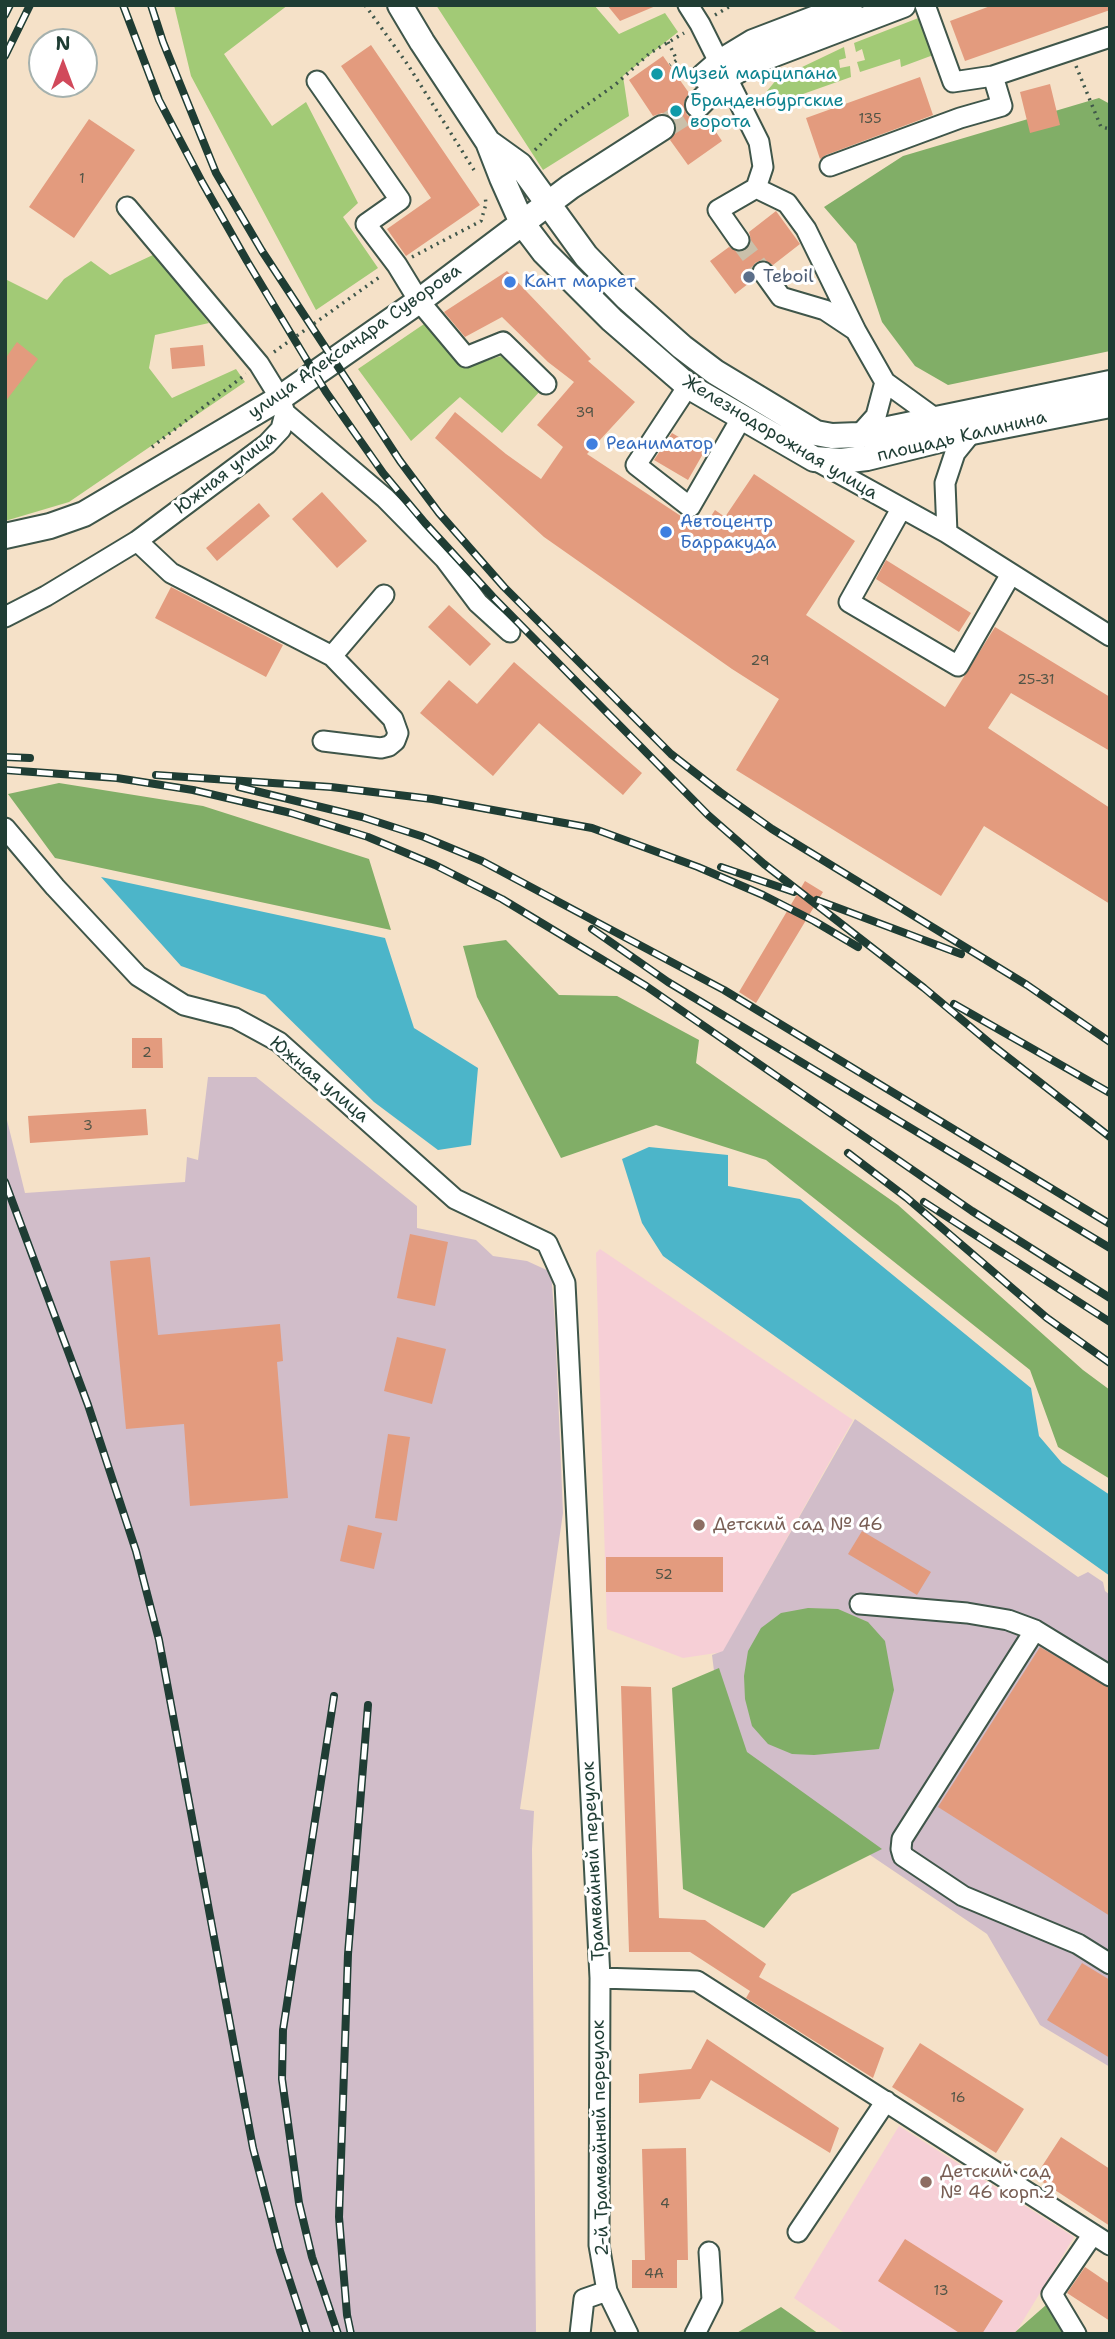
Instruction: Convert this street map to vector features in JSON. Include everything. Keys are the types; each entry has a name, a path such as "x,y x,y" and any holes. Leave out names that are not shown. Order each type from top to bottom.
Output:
{"main road":[{"name":"Железнодорожная улица","path":"400,5 488,142 522,223 544,252 612,320 688,386 814,459"},
{"path":"693,98 753,42 850,5"},
{"path":"723,70 756,61 903,5"},
{"name":"улица Александра Суворова","path":"5,536 50,526 84,514 282,405 547,205 577,164 657,122"},
{"name":"Железнодорожная улица","path":"488,142 520,165 586,256 627,298 682,347 715,372 816,433"},
{"name":"площадь Калинина","path":"816,433 832,436 859,435 1110,383"},
{"name":"площадь Калинина","path":"814,459 841,461 867,458 972,432 1110,405"}],"street":[{"path":"688,5 759,142 763,167 756,188 718,210 739,240"},
{"path":"925,5 953,82 993,76 1110,37"},
{"path":"830,166 960,118 1002,106 993,76"},
{"path":"317,81 400,200 366,224 397,265 419,301 466,356 503,342 546,384"},
{"path":"756,188 787,203 806,229 856,331 885,382 936,419"},
{"path":"127,207 259,364 282,405 385,498 445,559 478,603 510,632"},
{"path":"763,272 781,297 825,310 856,331"},
{"path":"859,435 876,416 885,382"},
{"path":"688,386 636,465 690,507 742,417"},
{"name":"Южная улица","path":"5,617 137,541 267,444 281,429 282,405"},
{"path":"947,533 945,483 955,453 972,432"},
{"name":"Железнодорожная улица","path":"814,459 947,533 1110,636"},
{"path":"901,509 849,602 947,660 958,666 1011,574"},
{"path":"137,541 171,573 332,656 393,719 398,733 390,746 381,748 323,741"},
{"path":"332,656 384,595"},
{"name":"Южная улица","path":"5,828 55,887 138,976 184,1004 235,1018 279,1042 455,1199 547,1243 565,1283"},
{"name":"Трамвайный переулок","path":"565,1283 600,1978 697,1981 1110,2245"},
{"path":"860,1604 967,1613 1008,1620 1035,1630 1110,1676"},
{"path":"1035,1630 902,1839 901,1849 904,1856 963,1896 1078,1944 1110,1964"},
{"name":"2-й Трамвайный переулок","path":"600,1978 599,2245 607,2291 628,2334"},
{"path":"798,2232 886,2101"},
{"path":"1076,2334 1052,2294 1093,2234"},
{"path":"695,2334 712,2300 709,2252"},
{"path":"580,2334 584,2299 607,2291"}],"path":[{"path":"365,5 408,65 478,176"},
{"path":"535,150 563,122 668,42 700,24"},
{"path":"668,42 677,60 670,65"},
{"path":"1068,51 1101,127 1110,129"}],"shaded area":[{"path":"208,1077 256,1077 417,1206 417,1228 476,1240 493,1256 527,1261 551,1272 563,1513 520,1809 534,1811 532,1849 536,2334 5,2334 5,1112 25,1193 185,1182 187,1157 198,1160"},
{"name":"Детский сад № 46","path":"600,1249 853,1420 723,1652 683,1658 607,1629 596,1253"},
{"path":"855,1419 1078,1577 1088,1572 1103,1582 1105,1591 1110,1595 1110,2067 1040,2025 987,1934 725,1757 712,1655 723,1651"},
{"name":"Детский сад № 46 корп.2","path":"899,2126 1074,2237 1015,2334 846,2334 794,2298"}],"green space":[{"path":"174,5 288,5 224,54 272,126 306,102 358,203 343,217 378,268 316,310 191,76"},
{"path":"436,5 594,5 619,34 665,13 678,32 623,76 629,116 543,170"},
{"path":"921,17 936,54 901,67 900,59 860,72 857,62 865,60 862,49 856,52 854,43"},
{"path":"844,47 846,58 839,60 840,68 850,66 851,77 772,105 767,91 777,79"},
{"path":"1099,98 1110,104 1110,351 948,385 915,366 882,322 856,244 824,207 903,156"},
{"path":"155,254 209,323 155,335 149,368 172,398 236,369 245,382 69,502 5,521 5,279 47,300 64,279 91,261 110,275"},
{"path":"424,324 466,367 501,356 541,390 502,433 460,397 411,441 358,369"},
{"path":"59,783 203,806 369,859 391,930 55,858 8,794"},
{"path":"506,940 559,995 617,996 699,1040 696,1063 898,1205 1083,1370 1110,1390 1110,1479 1058,1447 1030,1370 766,1160 656,1125 561,1158 477,997 463,946"},
{"path":"808,1608 838,1609 868,1622 885,1641 894,1690 879,1749 814,1755 792,1754 768,1744 752,1726 745,1699 744,1676 748,1651 761,1628 781,1613"},
{"path":"719,1668 747,1752 882,1849 792,1894 764,1928 683,1889 672,1688"},
{"path":"1046,2305 1064,2334 1013,2334"},
{"path":"781,2307 819,2334 735,2334"}],"water":[{"path":"101,877 385,938 414,1028 478,1068 471,1145 438,1150 374,1102 265,995 181,966"},
{"path":"649,1147 728,1155 728,1186 800,1199 1031,1388 1039,1436 1062,1463 1110,1495 1110,1576 663,1256 642,1223 622,1159"}],"building":[{"path":"607,5 658,5 620,21"},
{"path":"993,5 1110,5 1110,10 965,61 950,21"},
{"path":"371,45 480,205 406,256 387,229 431,198 341,66"},
{"name":"Бранденбургские ворота","path":"663,56 689,93 684,102 687,115 695,119 706,117 722,141 688,165 670,140 677,128 674,119 662,113 653,116 629,80"},
{"path":"920,77 933,115 820,159 806,118"},
{"path":"1050,84 1060,125 1030,133 1020,92"},
{"path":"89,119 135,150 74,238 29,207"},
{"path":"776,211 800,244 773,265 762,260 755,263 751,273 753,280 735,294 710,261 729,247 739,252 747,250 751,240 749,232"},
{"path":"507,271 591,359 588,361 635,402 587,454 702,530 715,510 725,517 754,474 855,541 806,615 945,707 995,627 1110,697 1110,751 1011,693 988,728 1110,808 1110,904 984,826 941,896 736,770 779,699 544,537 435,438 455,412 541,479 563,447 537,425 574,382 548,362 502,317 465,337 444,312"},
{"path":"17,342 38,359 5,402 5,359"},
{"path":"203,345 205,366 172,369 170,348"},
{"path":"672,433 704,452 688,480 654,460"},
{"path":"322,492 367,541 337,568 292,519"},
{"path":"259,503 270,516 217,561 206,548"},
{"path":"886,560 971,613 959,632 876,579"},
{"path":"171,587 283,645 266,677 155,618"},
{"path":"449,605 491,644 470,666 428,627"},
{"path":"514,662 642,773 623,795 539,723 493,776 420,713 449,680 477,704"},
{"path":"805,881 823,892 756,1003 739,992"},
{"path":"132,1038 162,1038 163,1068 132,1068"},
{"path":"146,1109 148,1135 30,1143 28,1116"},
{"path":"410,1234 448,1242 435,1306 397,1298"},
{"path":"150,1257 158,1335 280,1324 283,1361 277,1362 288,1498 190,1506 184,1424 126,1429 110,1261"},
{"path":"397,1337 446,1349 432,1404 384,1391"},
{"path":"388,1434 410,1437 397,1521 375,1518"},
{"path":"348,1525 382,1533 374,1569 340,1561"},
{"path":"862,1531 931,1572 917,1595 848,1554"},
{"path":"606,1557 723,1557 723,1592 606,1592"},
{"path":"1040,1647 1110,1688 1110,1916 938,1807"},
{"path":"621,1686 651,1687 659,1918 705,1920 766,1964 759,1977 884,2048 873,2078 746,1998 750,1991 690,1952 629,1952"},
{"path":"1082,1963 1110,1980 1110,2058 1047,2020"},
{"path":"707,2039 839,2128 830,2153 711,2080 700,2099 639,2103 639,2074 691,2069"},
{"path":"920,2043 1024,2109 996,2153 892,2087"},
{"path":"1061,2137 1110,2169 1110,2226 1035,2177"},
{"path":"686,2148 688,2260 677,2260 677,2288 632,2288 632,2260 645,2260 642,2149"},
{"path":"905,2239 1003,2301 982,2334 961,2334 878,2281"},
{"path":"1085,2267 1110,2284 1110,2321 1067,2293"}],"tunnel":[{"path":"662,128 698,105"},
{"path":"739,240 763,272"}],"railway":[{"path":"5,15 10,5"},
{"path":"5,56 30,5"},
{"path":"123,5 159,100 247,261 326,392 383,473 425,523 493,597 708,815 764,864 1110,1137"},
{"path":"151,5 163,42 216,173 262,251 400,461 439,513 504,587 671,754 720,792 772,829 1027,985 1110,1042"},
{"path":"5,757 30,758"},
{"path":"5,770 117,778 193,790 291,813 368,837 435,865 502,899 646,986 972,1211 1110,1298"},
{"path":"156,775 331,787 432,799 592,828 698,867 763,895 858,947"},
{"path":"239,787 362,817 424,837 482,861 724,990 1110,1224"},
{"path":"721,867 794,892"},
{"path":"817,900 961,954"},
{"path":"592,929 668,982 1110,1248"},
{"path":"954,1004 1110,1093"},
{"path":"848,1153 907,1198 1047,1318 1110,1363"},
{"path":"5,1182 88,1405 136,1551 159,1640 253,2148 280,2251 307,2334"},
{"path":"924,1202 1110,1322"},
{"path":"334,1696 283,2030 282,2079 299,2203 312,2257 338,2334"},
{"path":"351,2334 339,2217 348,1954 368,1705"}],"place":[{"name":"Музей марципана","path":"657,74"},
{"name":"Бранденбургские ворота","path":"676,111"},
{"name":"Teboil","path":"749,277"},
{"name":"Кант маркет","path":"510,282"},
{"name":"Реаниматор","path":"592,444"},
{"name":"Автоцентр Барракуда","path":"666,532"},
{"name":"Детский сад № 46","path":"699,1525"},
{"name":"Детский сад № 46 корп.2","path":"926,2182"}]}
